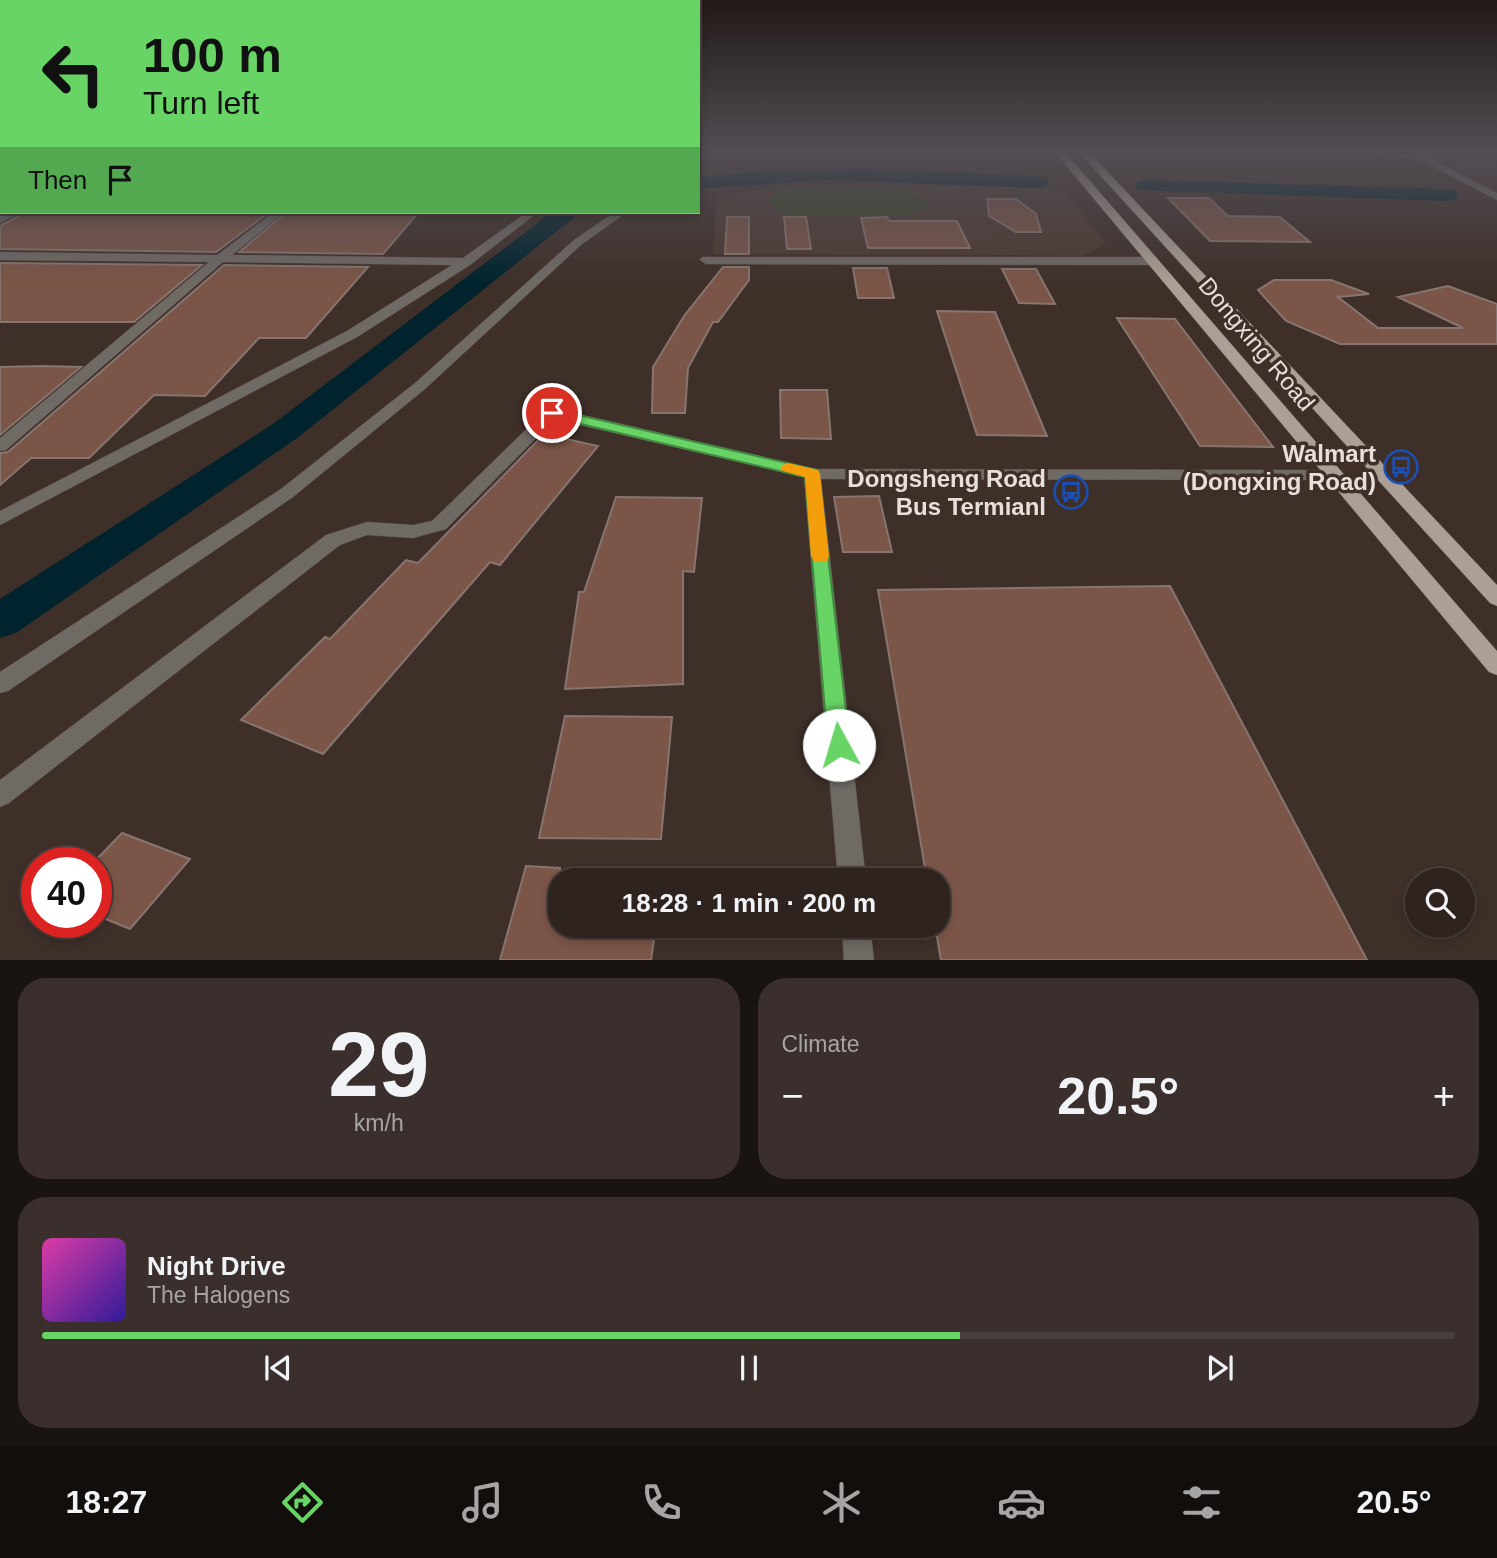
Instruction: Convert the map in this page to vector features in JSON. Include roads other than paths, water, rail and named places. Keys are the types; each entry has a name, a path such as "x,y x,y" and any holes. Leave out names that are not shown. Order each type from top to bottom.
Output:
{"main road":[{"name":"Dongxing Road","path":"1097,196 1497,666"},
{"name":"Dongxing Road","path":"1124,196 1497,598"}],"street":[{"path":"0,446 220,259 278,214"},
{"path":"0,519 352,334 466,262 530,214"},
{"path":"0,684 287,493 421,386 578,242 619,214"},
{"path":"0,256 466,262"},
{"path":"706,260 1152,261"},
{"path":"0,795 333,540 370,528 408,533 426,531 439,525 552,413 812,474 1334,475"},
{"path":"812,474 851,868"},
{"path":"857,938 859,960"}],"waterway":[{"path":"0,621 285,431 565,214"}],"place":[{"name":"Walmart (Dongxing Road)","path":"1401,467"},
{"name":"Dongsheng Road Bus Termianl","path":"1071,492"}]}
